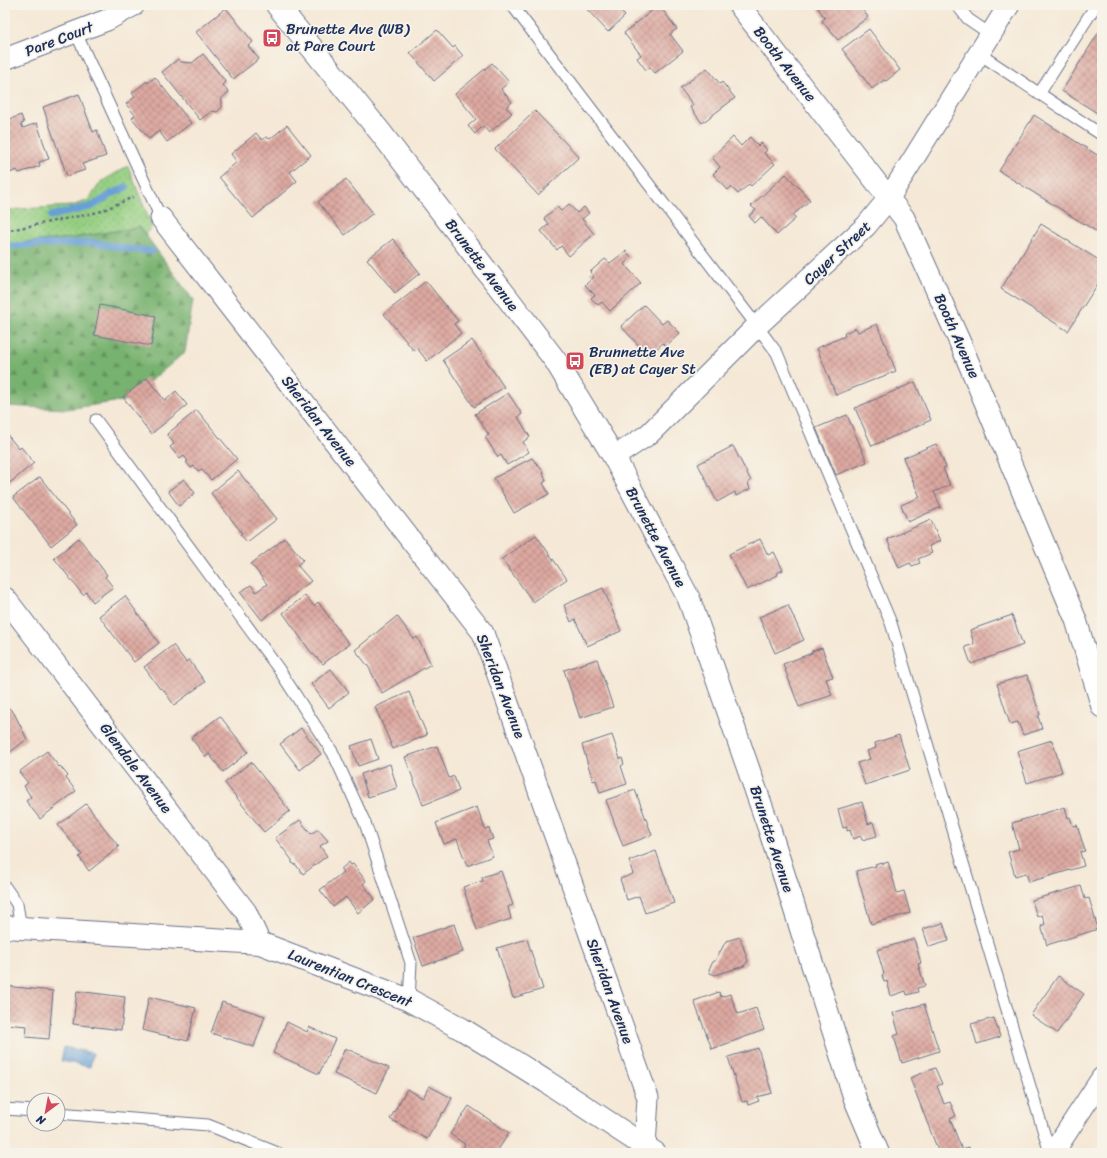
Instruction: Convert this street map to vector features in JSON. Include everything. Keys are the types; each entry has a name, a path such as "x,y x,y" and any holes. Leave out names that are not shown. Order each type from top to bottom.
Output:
{"main road":[{"name":"Brunette Avenue","path":"277,5 381,132 555,360 614,457 689,599 769,828 855,1100 878,1153"},
{"name":"Laurentian Crescent","path":"13,927 260,943 409,1000 462,1029 650,1149"}],"street":[{"name":"Pare Court","path":"5,59 76,33 107,20 134,5"},
{"name":"Booth Avenue","path":"739,5 904,218 962,347 1076,620 1102,707"},
{"name":"Cayer Street","path":"614,457 649,434 757,326 871,222 889,198 1009,5"},
{"name":"Sheridan Avenue","path":"161,218 483,633 648,1098 650,1149"},
{"name":"Glendale Avenue","path":"5,598 246,912 260,943"},
{"path":"1053,1153 1102,1078"}],"lane":[{"path":"512,5 777,353 891,623 1050,1153"},
{"path":"957,5 968,19 990,34"},
{"path":"1039,94 1096,5"},
{"path":"76,33 161,218"},
{"path":"978,53 1102,135"},
{"path":"96,420 278,668 333,753 365,822 411,963 409,1000"},
{"path":"5,887 17,904 13,927"},
{"path":"5,1109 26,1110"},
{"path":"66,1114 208,1125 278,1153"}],"path":[{"path":"5,232 99,212 139,194 149,193"}],"green space":[{"path":"128,166 152,227 5,377 5,210 72,206 86,201 101,182"},
{"path":"140,227 193,300 185,352 128,400 67,409 5,406 5,244 71,238"}],"water":[{"path":"64,1047 93,1053 90,1067 61,1061"}],"building":[{"path":"583,5 619,5 616,7 625,16 608,32"},
{"path":"659,5 677,29 670,34 683,51 655,73 650,67 646,70 637,58 641,55 624,33"},
{"path":"816,5 859,5 868,17 838,40 822,21 825,18"},
{"path":"226,8 253,42 248,46 259,59 233,79 196,32"},
{"path":"1102,27 1102,116 1062,91"},
{"path":"869,29 900,70 886,81 884,80 872,89 842,49"},
{"path":"437,30 453,48 455,46 463,56 434,81 410,53"},
{"path":"203,54 226,82 223,85 229,92 221,99 222,107 217,112 212,111 200,120 162,72 178,59 181,62 192,63"},
{"path":"492,63 509,82 501,89 512,102 506,107 512,113 489,133 483,126 475,134 468,126 476,119 455,94"},
{"path":"707,68 720,84 722,82 735,98 702,123 690,107 693,105 680,88"},
{"path":"155,77 191,123 167,142 159,131 149,139 132,118 135,115 126,104 135,97 132,93 147,81 148,83"},
{"path":"79,94 93,132 97,130 106,156 82,164 85,170 67,176 43,107"},
{"path":"535,111 579,157 538,195 495,149"},
{"path":"21,115 24,123 21,124 23,128 37,123 49,159 39,162 40,166 19,173 17,170 5,175 5,121"},
{"path":"1034,115 1102,158 1102,235 999,171"},
{"path":"287,125 311,155 290,172 297,181 253,218 219,177 237,162 231,154 256,133 262,140 266,137 270,139"},
{"path":"733,137 741,146 750,137 758,146 761,143 767,150 764,153 775,164 751,186 749,184 738,194 731,187 728,190 713,174 720,167 712,157"},
{"path":"786,174 810,200 793,215 796,218 777,235 761,217 755,223 749,216 756,210 751,206"},
{"path":"346,179 373,213 345,235 318,202"},
{"path":"569,204 577,213 584,207 589,213 582,219 594,234 569,256 561,246 557,250 541,231 549,224 544,218 557,207 561,211"},
{"path":"1041,224 1102,262 1102,277 1068,331 1001,289"},
{"path":"393,239 420,273 395,293 367,259"},
{"path":"626,251 631,257 624,264 641,283 610,311 602,302 598,305 591,298 595,295 585,285 594,277 590,272 605,259 610,263"},
{"path":"426,281 458,321 454,324 461,333 427,361 417,348 414,351 384,314"},
{"path":"100,305 156,316 151,346 94,335"},
{"path":"644,305 662,324 667,320 680,333 666,346 663,343 648,356 621,326"},
{"path":"877,324 896,371 836,395 817,348 845,336 844,333 856,328 858,332"},
{"path":"472,340 504,387 474,407 443,360"},
{"path":"147,378 165,401 176,391 187,405 151,434 123,397"},
{"path":"915,382 931,420 872,446 855,408"},
{"path":"508,393 522,414 518,417 530,437 523,442 529,452 507,465 501,455 498,457 485,437 489,435 475,414"},
{"path":"197,410 237,459 211,480 201,469 198,471 194,466 191,468 186,462 188,461 184,456 180,459 170,447 174,444 167,434"},
{"path":"847,415 867,462 836,475 816,428"},
{"path":"5,432 19,449 21,447 34,463 6,486 5,484"},
{"path":"936,444 946,467 943,468 950,485 934,492 941,507 908,522 901,505 920,497 903,458"},
{"path":"733,446 751,481 748,483 750,489 736,496 735,492 717,502 698,464"},
{"path":"532,458 542,470 546,481 543,483 549,494 514,513 494,478"},
{"path":"238,471 277,519 247,542 240,534 242,533 211,493"},
{"path":"40,477 77,525 51,546 13,497"},
{"path":"184,479 195,493 179,506 168,491"},
{"path":"931,520 940,541 929,546 932,553 918,559 920,563 912,566 910,563 899,568 887,539"},
{"path":"536,535 567,579 533,602 502,559"},
{"path":"79,538 107,575 105,577 113,587 93,602 86,592 83,595 54,558"},
{"path":"285,538 303,560 297,565 311,581 262,620 240,592 251,585 256,592 267,584 251,564"},
{"path":"760,539 768,555 774,552 783,570 777,573 778,575 747,590 729,554"},
{"path":"603,588 621,631 587,646 575,619 571,622 564,605"},
{"path":"305,595 314,606 318,602 349,644 323,664 310,651 283,613"},
{"path":"125,596 159,643 134,662 99,616"},
{"path":"788,605 804,640 775,653 759,617"},
{"path":"1012,615 1023,645 971,664 965,647 974,644 970,630"},
{"path":"397,616 414,639 417,637 431,664 382,693 368,666 355,650"},
{"path":"173,645 186,662 189,660 205,682 174,705 144,667"},
{"path":"822,648 833,677 826,679 832,695 799,707 783,664"},
{"path":"597,659 613,707 580,718 564,670"},
{"path":"331,669 349,692 329,708 311,684"},
{"path":"1027,675 1040,715 1038,716 1042,729 1023,735 1018,722 1010,724 997,684"},
{"path":"409,692 427,735 393,749 375,707"},
{"path":"5,704 14,713 27,739 5,756"},
{"path":"220,716 248,752 223,772 209,754 206,757 191,738"},
{"path":"301,728 321,754 300,770 280,744"},
{"path":"612,735 620,759 622,758 624,764 621,766 627,784 600,793 596,780 593,781 582,745"},
{"path":"899,735 910,770 865,785 857,763 870,759 867,751 876,748 875,743"},
{"path":"371,739 378,759 358,766 351,746"},
{"path":"1052,740 1062,772 1027,783 1017,751"},
{"path":"437,746 449,778 454,776 459,791 423,805 405,757"},
{"path":"47,751 68,776 66,778 76,791 40,819 26,801 31,797 24,786 28,783 19,772"},
{"path":"251,762 290,811 264,832 225,783"},
{"path":"390,764 397,788 368,797 361,774"},
{"path":"635,790 652,835 623,846 606,800"},
{"path":"862,802 868,824 873,822 877,836 862,840 861,836 853,839 850,830 847,831 847,827 843,828 838,809"},
{"path":"86,804 119,847 89,871 79,857 82,855 58,825"},
{"path":"477,807 485,829 489,828 493,839 487,841 493,856 467,866 457,839 444,844 436,823"},
{"path":"1065,807 1068,818 1070,817 1073,826 1077,825 1085,851 1080,852 1084,866 1029,882 1026,873 1015,876 1008,852 1019,849 1012,823"},
{"path":"300,820 311,834 318,829 328,841 320,846 327,856 303,874 296,865 292,863 292,860 275,838"},
{"path":"656,851 674,903 645,913 639,896 627,900 620,879 633,874 629,861"},
{"path":"349,862 351,865 353,864 366,881 363,884 375,899 358,913 346,897 333,907 320,890 343,872 341,869"},
{"path":"881,862 882,864 888,862 897,893 904,891 910,913 871,924 856,871 876,866 875,864"},
{"path":"501,871 513,905 508,907 511,919 477,930 463,887 483,881 482,877"},
{"path":"1081,886 1085,899 1089,898 1098,929 1047,945 1041,926 1045,924 1042,915 1037,917 1032,900"},
{"path":"943,923 949,941 929,947 923,929"},
{"path":"454,924 463,952 423,966 413,938"},
{"path":"740,937 748,961 744,966 715,975 710,973 709,969 726,941"},
{"path":"527,939 543,989 513,998 497,948"},
{"path":"914,939 921,963 918,964 925,986 917,988 918,992 907,995 906,991 891,996 887,981 884,982 882,975 884,974 877,950"},
{"path":"1058,976 1084,994 1057,1033 1031,1015"},
{"path":"5,986 53,991 49,1039 26,1037 27,1026 5,1024"},
{"path":"77,991 125,997 121,1030 73,1024"},
{"path":"719,992 721,997 730,994 738,1014 756,1008 764,1030 712,1049 694,1001"},
{"path":"149,997 196,1008 188,1041 142,1030"},
{"path":"222,1002 265,1016 254,1047 211,1033"},
{"path":"924,1004 939,1051 902,1063 894,1036 899,1034 893,1013"},
{"path":"994,1018 1000,1037 977,1044 971,1024"},
{"path":"287,1022 307,1032 309,1027 335,1039 319,1074 273,1053"},
{"path":"345,1048 389,1068 377,1093 334,1074"},
{"path":"758,1048 772,1093 757,1097 759,1101 748,1105 747,1101 742,1102 728,1057"},
{"path":"935,1068 942,1084 937,1086 944,1104 950,1102 956,1116 950,1119 962,1150 969,1147 971,1153 939,1153 910,1078"},
{"path":"429,1086 452,1098 427,1139 390,1119 407,1089 423,1098"},
{"path":"469,1106 509,1133 496,1153 470,1153 463,1148 465,1144 450,1134"}],"waterway":[{"path":"51,216 93,206 126,187"},
{"path":"5,246 91,242 129,249 152,251"}],"place":[{"name":"Brunette Ave (WB) at Pare Court","path":"272,38"},
{"name":"Brunnette Ave (EB) at Cayer St","path":"575,361"}]}
